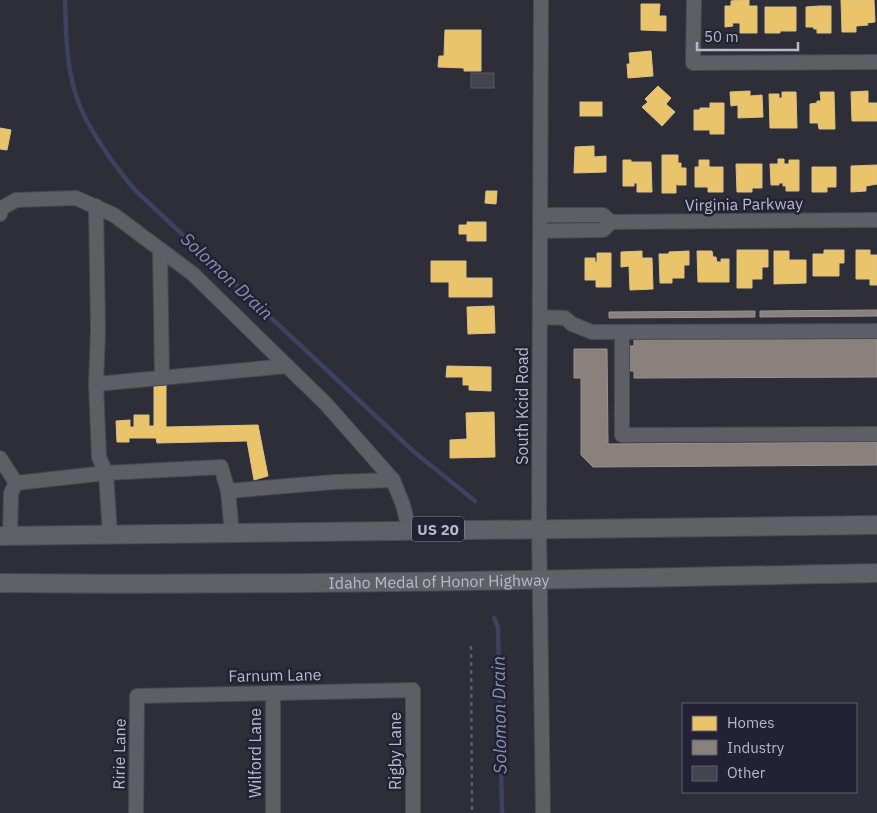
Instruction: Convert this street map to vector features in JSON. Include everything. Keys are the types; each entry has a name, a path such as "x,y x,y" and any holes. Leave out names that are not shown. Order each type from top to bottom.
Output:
{"main road":[{"name":"US 20","path":"5,536 409,529 877,525"},
{"name":"Idaho Medal of Honor Highway","path":"0,583 99,584 541,580 877,573"}],"street":[{"name":"South Kcid Road","path":"541,0 539,528 543,813"},
{"path":"694,0 693,63 877,62"},
{"path":"0,214 2,208 16,200 76,198 114,215 160,248 193,274 326,404 393,480 403,505 409,529"},
{"path":"96,206 98,330 96,384 99,457 106,473 110,535"},
{"name":"Virginia Parkway","path":"540,215 603,215 611,222 877,220"},
{"name":"Virginia Parkway","path":"540,231 603,230 611,222"},
{"path":"160,248 162,378"},
{"path":"540,318 565,318 572,324 592,332 877,331"},
{"path":"622,332 622,435 877,434"},
{"path":"96,384 287,366"},
{"path":"0,458 16,483"},
{"path":"16,483 106,473 221,467 228,492 232,533"},
{"path":"228,492 334,482 393,480"},
{"path":"5,536 11,493 16,483"},
{"name":"Farnum Lane","path":"137,696 413,690"},
{"name":"Rigby Lane","path":"413,690 413,813"},
{"name":"Wilford Lane","path":"273,693 273,813"},
{"name":"Ririe Lane","path":"136,813 137,696"}],"path":[{"path":"470,646 472,813"}],"building: Homes":[{"path":"749,0 749,6 757,6 757,33 740,33 740,23 732,23 733,26 725,27 725,6 731,6 731,1"},
{"path":"841,0 874,0 875,22 856,26 856,32 842,32"},
{"path":"641,4 660,4 659,16 666,16 666,31 641,30"},
{"path":"831,6 831,33 817,33 817,29 806,27 806,7"},
{"path":"765,7 796,7 796,31 765,33"},
{"path":"445,30 481,30 481,71 464,71 464,68 438,67 439,56 444,56"},
{"path":"651,51 653,76 628,78 627,64 630,64 629,53"},
{"path":"658,86 671,98 666,104 675,112 662,126 642,107 648,102 645,99"},
{"path":"750,91 750,96 762,95 763,117 738,118 738,105 731,106 730,92"},
{"path":"868,91 868,103 877,103 877,121 852,121 851,92"},
{"path":"782,92 796,92 797,128 770,128 769,94 779,94 779,98 782,98"},
{"path":"820,92 834,92 835,129 819,129 818,123 810,123 810,104 821,101"},
{"path":"580,102 602,102 602,116 580,116"},
{"path":"710,103 724,103 724,134 710,134 710,130 694,130 694,110 710,108"},
{"path":"0,128 11,130 7,150 0,149"},
{"path":"594,146 594,157 606,156 606,172 574,173 575,147"},
{"path":"662,155 678,155 678,163 681,163 681,168 686,168 686,185 676,184 676,193 662,193"},
{"path":"778,159 784,159 784,164 789,164 789,160 799,160 799,191 786,191 786,186 783,186 783,183 771,185 770,164 778,164"},
{"path":"623,160 651,162 652,192 637,192 637,183 634,183 634,186 623,186"},
{"path":"699,160 709,160 709,167 723,167 723,192 708,192 708,187 695,187 695,167 699,167"},
{"path":"736,164 762,164 762,188 752,188 752,192 737,192"},
{"path":"877,165 877,184 866,186 866,191 851,192 851,166"},
{"path":"812,167 836,167 836,187 827,187 827,192 812,192"},
{"path":"486,191 497,191 496,204 485,203"},
{"path":"467,222 486,222 486,241 467,241 467,234 459,234 459,225 467,225"},
{"path":"737,250 768,250 768,267 762,267 762,279 752,279 752,288 737,288"},
{"path":"824,250 844,250 844,263 839,263 839,276 813,276 813,254 824,254"},
{"path":"856,250 870,250 870,255 877,255 877,285 870,285 870,279 856,279"},
{"path":"642,251 642,258 652,258 653,289 630,290 629,266 621,267 621,252"},
{"path":"689,251 689,265 684,265 684,278 672,278 672,283 660,283 659,254"},
{"path":"697,251 712,251 713,257 716,257 717,262 721,262 721,259 729,259 729,282 698,282"},
{"path":"774,251 789,251 789,260 806,260 806,283 774,284"},
{"path":"597,253 611,253 611,287 596,287 596,280 585,280 585,258 595,258 595,262 597,262"},
{"path":"431,261 466,261 466,278 492,278 492,297 449,297 449,282 431,282"},
{"path":"494,306 495,333 468,334 467,307"},
{"path":"447,366 491,367 491,391 469,390 469,385 463,385 463,377 446,377"},
{"path":"154,385 166,385 166,427 258,425 268,476 254,480 247,441 157,443 156,438 129,438 129,442 117,442 116,421 130,420 130,427 134,427 134,415 149,415 149,426 154,426"},
{"path":"494,412 495,457 450,458 450,440 467,439 466,413"}],"building: Industry":[{"path":"877,310 877,316 760,317 760,311"},
{"path":"755,311 755,317 609,318 609,312"},
{"path":"877,337 877,377 634,378 634,371 629,371 628,346 634,346 634,339"},
{"path":"574,349 607,349 608,444 877,442 877,465 593,467 581,455 581,378 574,378"}],"building: Other":[{"path":"471,73 494,73 494,88 471,88"}],"waterway":[{"name":"Solomon Drain","path":"65,0 68,58 79,104 92,130 126,180 413,451 475,501"},
{"name":"Solomon Drain","path":"494,618 498,627 502,813"}]}
